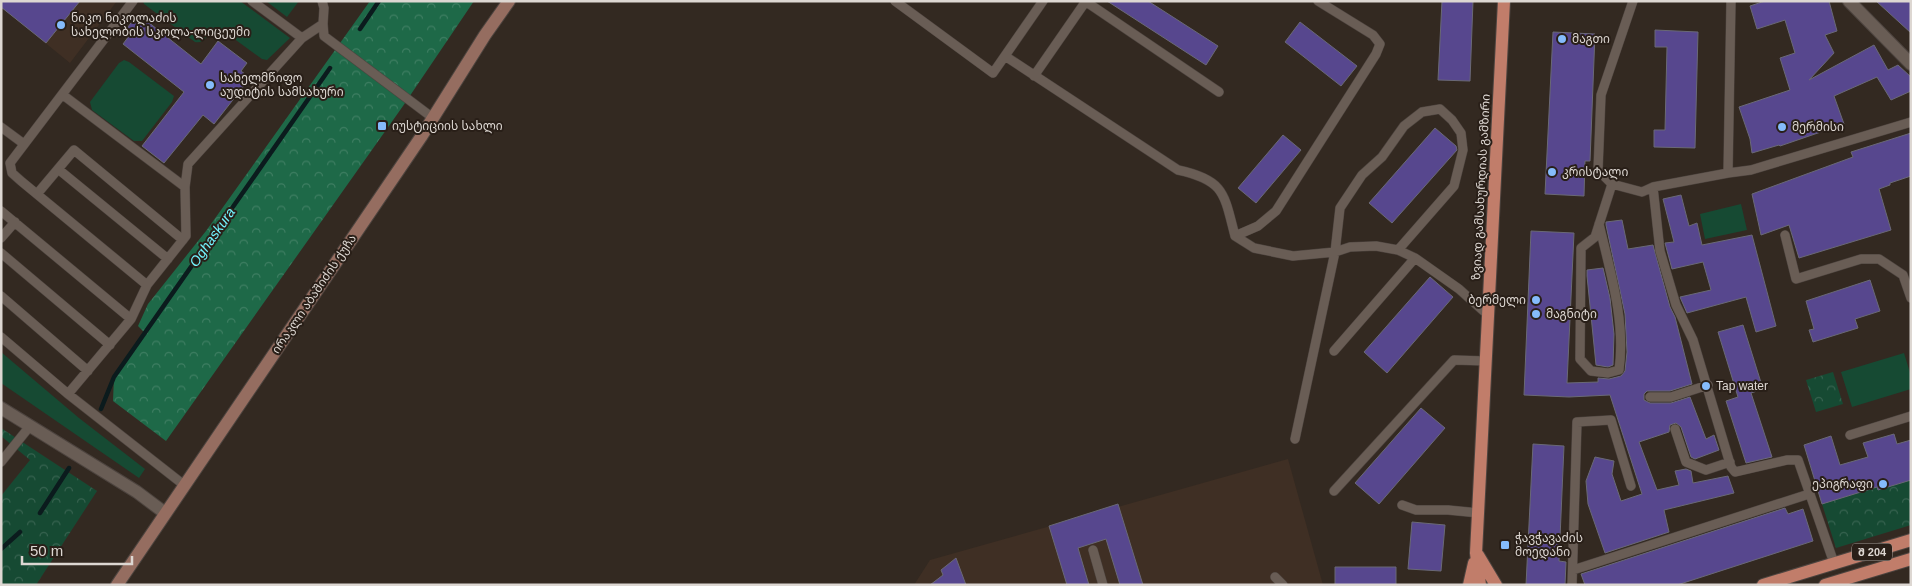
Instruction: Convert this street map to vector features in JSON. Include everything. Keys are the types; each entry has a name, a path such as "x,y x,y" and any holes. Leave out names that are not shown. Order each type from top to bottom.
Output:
{"main road":[{"name":"ირაკლი აბაშიძის ქუჩა","path":"116,585 433,118 485,35 509,1"},
{"name":"ზვიად გამსახურდიას გამზირი","path":"1469,585 1476,553 1504,1"},
{"name":"შ 204","path":"1763,585 1911,540"},
{"name":"ზვიად გამსახურდიას გამზირი","path":"1476,553 1480,585"},
{"path":"1476,553 1496,585"},
{"name":"შ 204","path":"1825,585 1911,559"}],"street":[{"path":"1849,1 1911,64"},
{"path":"1,408 137,492 164,513"}],"lane":[{"path":"133,1 10,164 12,173 147,285"},
{"path":"252,1 302,38"},
{"path":"322,1 324,8 324,36 433,118"},
{"path":"895,1 993,73 1043,1"},
{"path":"1034,76 1086,1 1219,92"},
{"path":"1235,236 1258,226 1276,211 1376,54 1380,44 1373,35 1318,1"},
{"path":"1633,1 1601,95 1598,170 1612,184 1642,192 1653,188 1760,168 1911,122"},
{"path":"1728,173 1731,1"},
{"path":"68,394 131,319 147,285 186,236 185,187 188,164 302,38 323,24"},
{"path":"1005,56 1178,170 1211,180 1218,188 1227,208 1235,236 1254,248 1270,253 1294,256 1335,252 1350,247 1367,246 1398,250 1415,258 1458,289 1488,315"},
{"path":"63,95 185,187"},
{"path":"1295,439 1335,252 1340,208 1362,175 1382,157 1404,126 1422,112 1440,109 1452,120 1461,133 1463,150 1454,186 1398,250"},
{"path":"1,126 24,144"},
{"path":"37,194 74,150 183,240"},
{"path":"58,169 168,259"},
{"path":"1599,224 1615,291 1622,351 1619,370 1608,374 1591,371 1580,359 1581,248 1595,238 1599,224 1612,184"},
{"path":"1653,188 1660,251 1676,305 1693,340 1708,385 1730,462 1735,472 1787,460 1798,460 1834,563"},
{"path":"1,211 131,319"},
{"path":"1,238 15,222"},
{"path":"1784,236 1796,279 1861,259 1879,259 1903,275 1911,298"},
{"path":"1,253 110,345"},
{"path":"1334,351 1415,258"},
{"path":"1,296 88,371"},
{"path":"1,337 68,394 184,485"},
{"path":"1334,492 1454,360 1486,361"},
{"path":"1650,397 1671,397 1708,385"},
{"path":"1850,435 1911,416"},
{"path":"1572,585 1577,422 1611,420 1632,486"},
{"path":"1,462 30,426"},
{"path":"1675,429 1686,462 1706,470 1730,462"},
{"path":"1573,570 1809,494"},
{"path":"1402,504 1416,510 1448,510 1478,513"},
{"path":"1092,550 1103,585"},
{"path":"1275,577 1283,585"}],"shaded area":[{"name":"ნიკო ნიკოლაძის სახელობის სკოლა-ლიცეუმი","path":"1,1 117,1 70,63 1,7"},
{"path":"1288,459 1323,585 914,585 930,560"}],"green space":[{"path":"143,1 240,1 290,38 267,60 262,59 218,27 213,28 201,42 195,42 144,4"},
{"path":"266,1 299,1 287,17"},
{"path":"370,1 474,1 403,106 166,441 113,401 114,377 145,333 138,326 148,304 206,231"},
{"path":"124,60 174,96 172,102 142,141 134,141 92,110 90,102 119,63"},
{"path":"1741,204 1747,230 1705,239 1700,214"},
{"path":"1,352 79,418 145,469 139,478 1,383"},
{"path":"1904,353 1911,376 1911,389 1852,407 1841,372"},
{"path":"1833,372 1843,404 1816,412 1806,380"},
{"path":"1,428 97,491 36,585 1,585 1,496 30,460 1,436"},
{"path":"1911,480 1911,525 1836,548 1822,504 1877,487 1878,490"}],"building":[{"path":"1,1 80,1 46,43 1,7"},
{"path":"1107,1 1148,1 1218,46 1206,65"},
{"path":"1442,1 1473,1 1470,81 1438,80"},
{"path":"1765,1 1829,1 1837,31 1825,35 1834,53 1809,80 1874,45 1888,70 1898,65 1911,77 1911,91 1891,100 1877,77 1834,96 1844,124 1780,146 1752,153 1750,139 1739,107 1790,90 1780,58 1795,53 1785,20 1757,29 1750,6"},
{"path":"1876,1 1911,1 1911,33"},
{"name":"სახელმწიფო აუდიტის სამსახური","path":"136,17 141,20 143,18 201,64 218,41 247,63 241,71 250,78 214,124 203,115 164,163 142,146 184,92 123,44 132,32 127,28"},
{"path":"1300,22 1357,66 1341,86 1285,42"},
{"path":"1655,30 1698,32 1695,148 1654,147 1654,130 1665,130 1667,47 1655,47"},
{"path":"1553,32 1595,34 1590,161 1585,161 1584,196 1545,194"},
{"path":"1435,128 1456,146 1457,150 1392,223 1369,203"},
{"path":"1911,133 1911,176 1879,189 1891,230 1799,258 1789,225 1761,235 1752,194 1853,157 1851,152"},
{"path":"1283,135 1301,150 1256,203 1238,188"},
{"path":"1681,195 1689,226 1697,223 1702,245 1752,235 1776,326 1756,332 1746,297 1687,313 1680,297 1711,290 1703,262 1672,269 1665,243 1674,242 1663,199"},
{"path":"1622,220 1628,249 1653,245 1670,307 1675,317 1692,384 1670,391 1647,391 1644,394 1644,400 1650,403 1671,403 1690,397 1706,439 1714,435 1719,450 1695,459 1691,457 1681,427 1676,423 1670,425 1669,432 1639,442 1657,490 1679,485 1675,471 1686,469 1691,471 1693,483 1728,476 1734,493 1664,510 1669,532 1605,553 1588,504 1586,481 1595,457 1614,461 1612,474 1621,501 1642,494 1610,395 1569,397 1524,395 1531,231 1574,233 1567,383 1598,382 1598,378 1609,379 1621,376 1625,371 1627,352 1625,314 1606,225 1606,222"},
{"path":"1603,268 1610,298 1614,334 1613,365 1608,367 1596,365 1587,276 1587,270"},
{"path":"1430,277 1453,297 1387,373 1364,352"},
{"path":"1870,280 1880,311 1855,319 1858,328 1813,342 1809,330 1814,329 1806,301"},
{"path":"1743,325 1763,389 1751,393 1772,457 1746,463 1726,401 1738,397 1718,332"},
{"path":"1421,408 1445,428 1379,504 1355,483"},
{"path":"1894,434 1897,444 1911,440 1911,480 1878,490 1877,487 1822,504 1804,445 1831,436 1840,465 1868,457 1863,443"},
{"path":"1533,444 1564,446 1559,561 1566,562 1565,585 1526,585"},
{"path":"1118,504 1143,585 1120,585 1106,539 1078,548 1089,585 1067,585 1049,526"},
{"path":"1785,508 1788,514 1803,509 1813,541 1677,585 1585,585 1581,574"},
{"path":"1412,522 1445,525 1441,571 1408,569"},
{"path":"956,558 966,585 930,585 943,575 941,570"},
{"path":"1335,567 1396,567 1396,585 1335,585"}],"waterway":[{"path":"360,29 379,1"},
{"name":"Oghaskura","path":"101,409 114,377 330,68"},
{"name":"Oghaskura","path":"40,513 69,468"},
{"name":"Oghaskura","path":"1,549 20,532"}],"place":[{"name":"ნიკო ნიკოლაძის სახელობის სკოლა-ლიცეუმი","path":"61,25"},
{"name":"მაგთი","path":"1562,39"},
{"name":"სახელმწიფო აუდიტის სამსახური","path":"210,85"},
{"name":"იუსტიციის სახლი","path":"382,126"},
{"name":"მერმისი","path":"1782,127"},
{"name":"კრისტალი","path":"1552,172"},
{"name":"ბერმელი","path":"1536,300"},
{"name":"მაგნიტი","path":"1536,314"},
{"name":"Tap water","path":"1706,386"},
{"name":"ეპიგრაფი","path":"1883,484"},
{"name":"ჭავჭავაძის მოედანი","path":"1505,545"}]}
